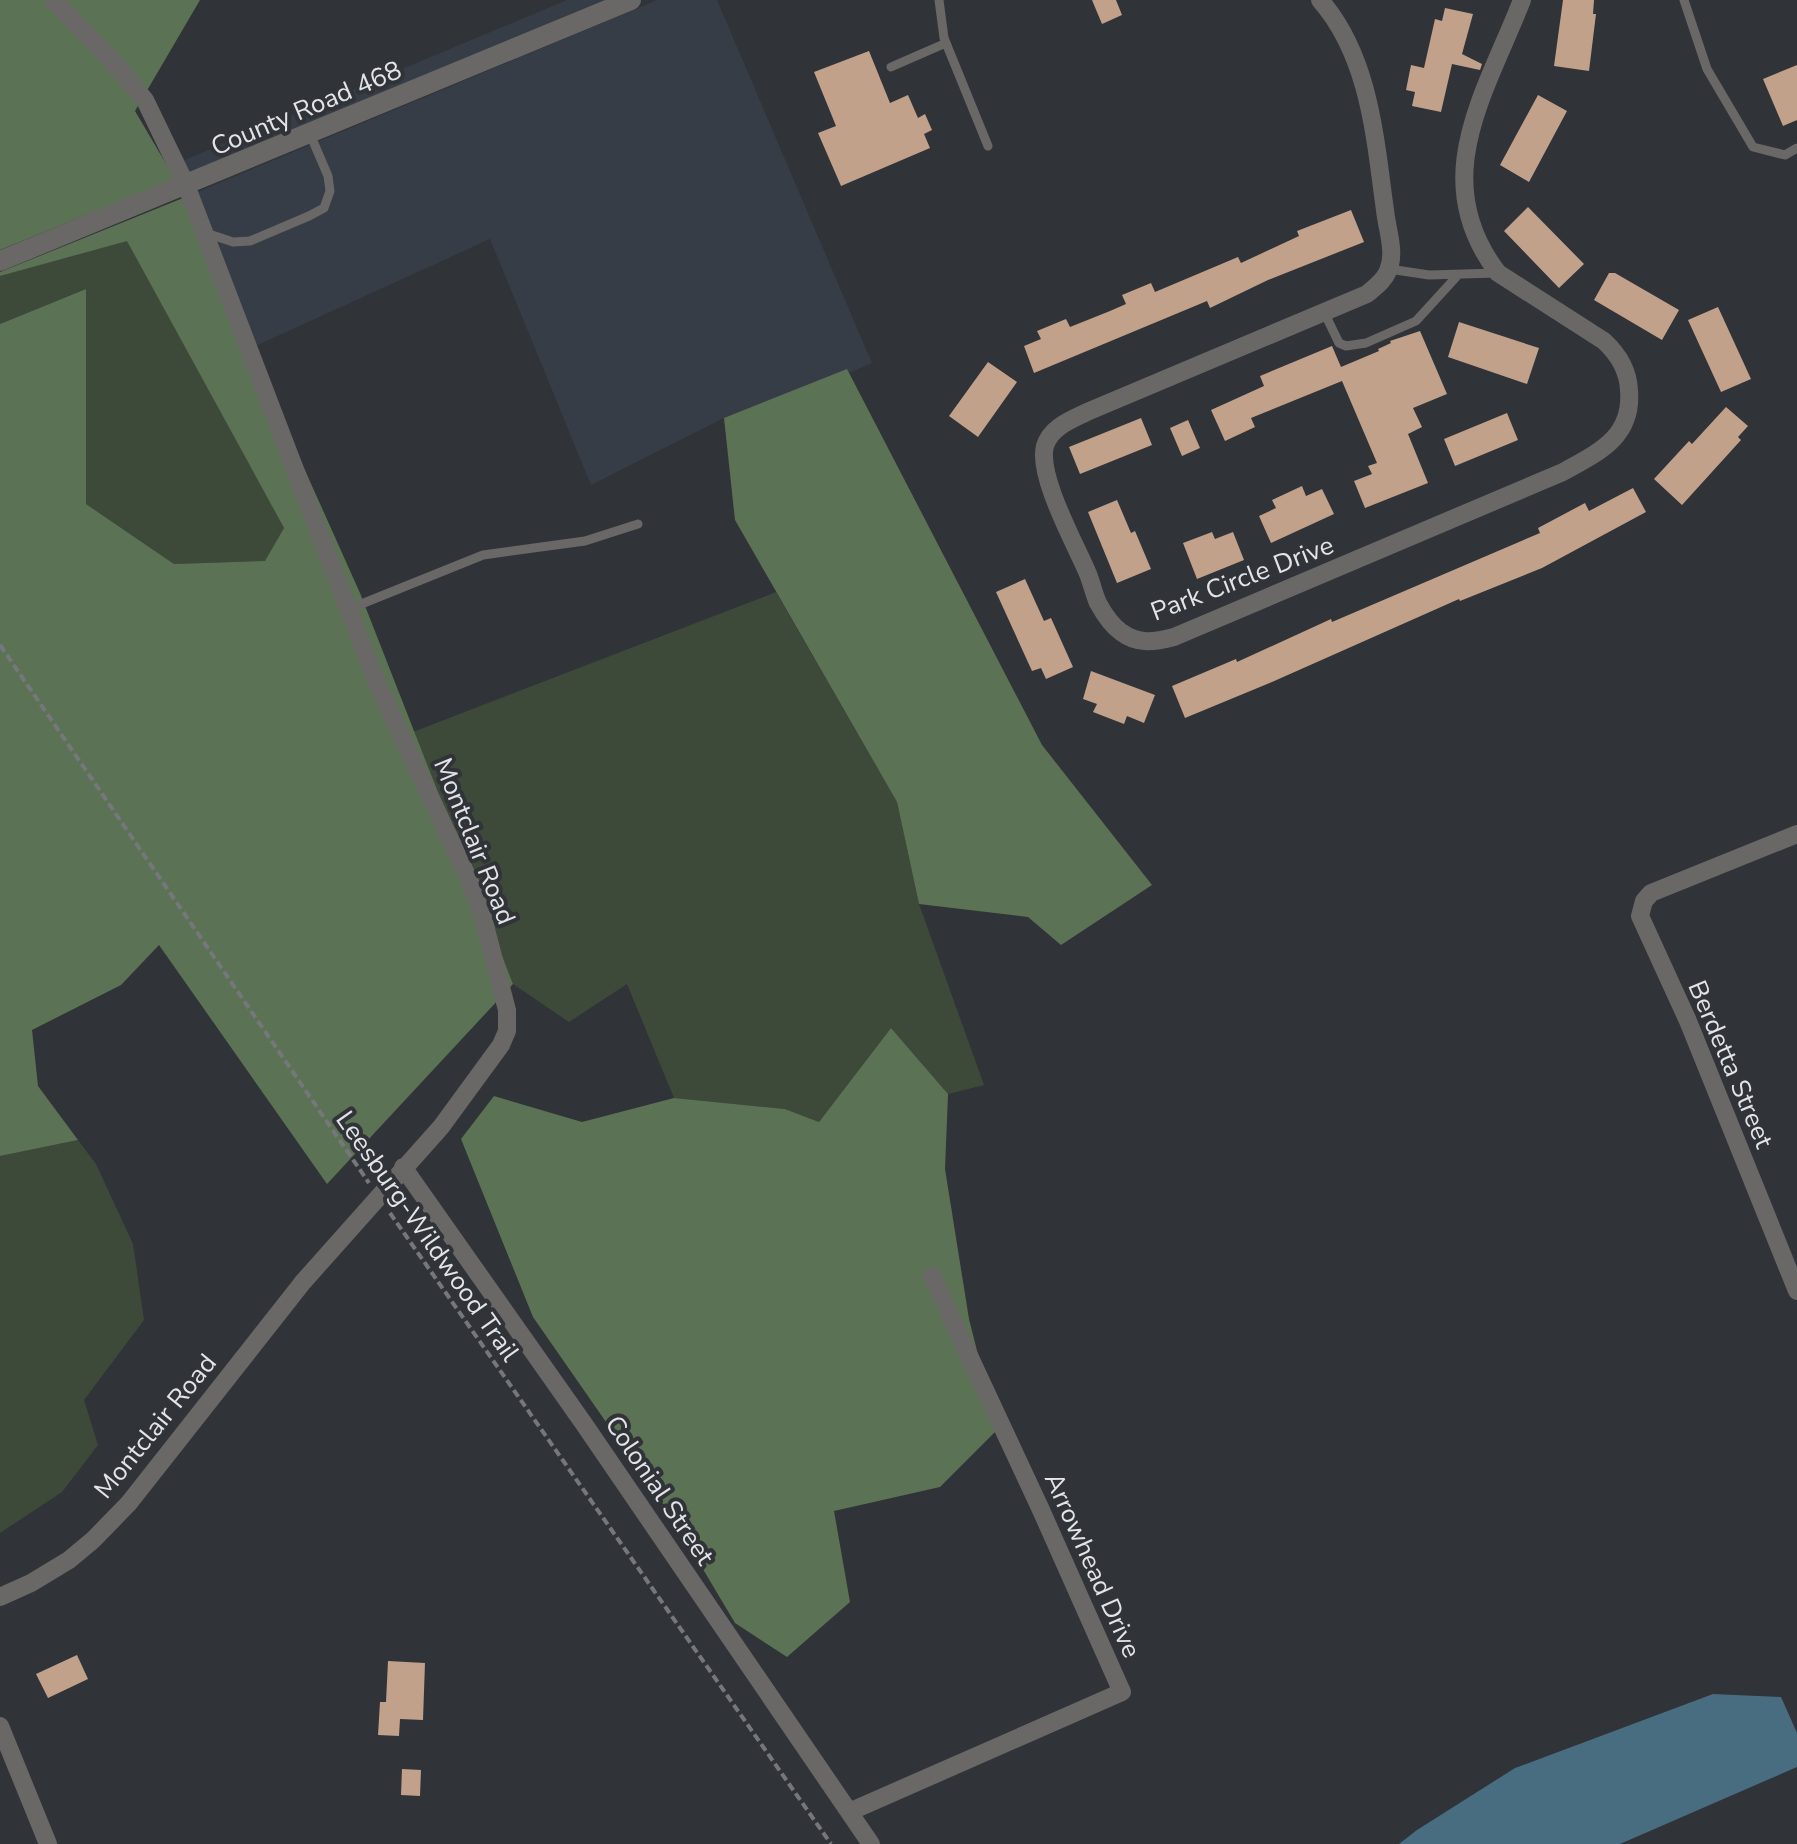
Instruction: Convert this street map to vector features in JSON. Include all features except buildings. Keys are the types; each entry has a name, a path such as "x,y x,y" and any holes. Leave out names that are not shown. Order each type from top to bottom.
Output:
{"street":[{"name":"Montclair Road","path":"0,1597 69,1560 129,1503 303,1282 441,1127 501,1045 507,1031 507,1010 471,884 376,681 186,185 145,100 53,0"},
{"name":"County Road 468","path":"0,261 631,0"},
{"path":"1320,0 1344,32 1372,117 1391,245 1389,269"},
{"name":"Park Circle Drive","path":"1389,269 1382,281 1367,294 1087,412 1062,424 1050,437 1045,448 1050,488 1098,602 1122,633 1149,643 1188,632 1563,472 1595,454 1626,424 1630,407 1629,385 1616,353 1604,341 1498,273 1488,259 1467,207 1464,178 1472,118 1522,0"},
{"name":"Berdetta Street","path":"1797,834 1651,893 1644,901 1640,916 1688,1021 1797,1291"},
{"name":"Colonial Street","path":"403,1167 584,1424 871,1844"},
{"name":"Arrowhead Drive","path":"849,1812 1122,1692 932,1276"},
{"path":"0,1726 48,1844"}],"lane":[{"path":"939,0 946,43 988,146"},
{"path":"1684,0 1707,69 1753,147 1785,155 1797,148"},
{"path":"891,67 946,43"},
{"path":"204,233 233,242 250,241 324,208 330,191 328,176 310,134"},
{"path":"1389,269 1429,275 1498,273"},
{"path":"1324,312 1339,343 1346,346 1366,343 1416,321 1458,275"},
{"path":"349,609 483,555 585,541 638,524"}],"path":[{"name":"Leesburg-Wildwood Trail","path":"0,645 378,1195 831,1844"}],"shaded area":[{"path":"567,0 604,0 175,179 170,166"},
{"path":"657,0 717,0 872,363 724,418 591,485 490,239 251,348 183,198"}],"green space":[{"path":"0,0 200,0 135,111 175,179 0,250"},
{"path":"183,198 360,593 513,984 327,1184 159,945 121,985 32,1030 38,1086 78,1140 0,1156 0,324 86,289 86,504 174,564 265,561 284,528 127,241 0,276 0,272"},
{"path":"127,240 284,528 266,561 174,564 86,504 86,289 0,324 0,276"},
{"path":"847,369 1042,745 1152,885 1061,945 1028,917 919,904 897,802 735,520 724,418"},
{"path":"776,592 897,802 919,904 984,1085 948,1094 891,1028 819,1122 785,1109 674,1098 627,984 569,1022 513,984 413,732"},
{"path":"891,1028 948,1094 945,1169 969,1319 997,1430 940,1487 834,1511 850,1602 787,1657 735,1623 672,1517 533,1317 461,1139 494,1096 582,1122 674,1098 785,1109 819,1122"},
{"path":"78,1140 96,1164 133,1244 144,1320 84,1400 98,1445 62,1492 0,1533 0,1156"}],"water":[{"path":"1713,1694 1781,1697 1797,1733 1797,1767 1620,1844 1399,1844 1515,1768"}]}
